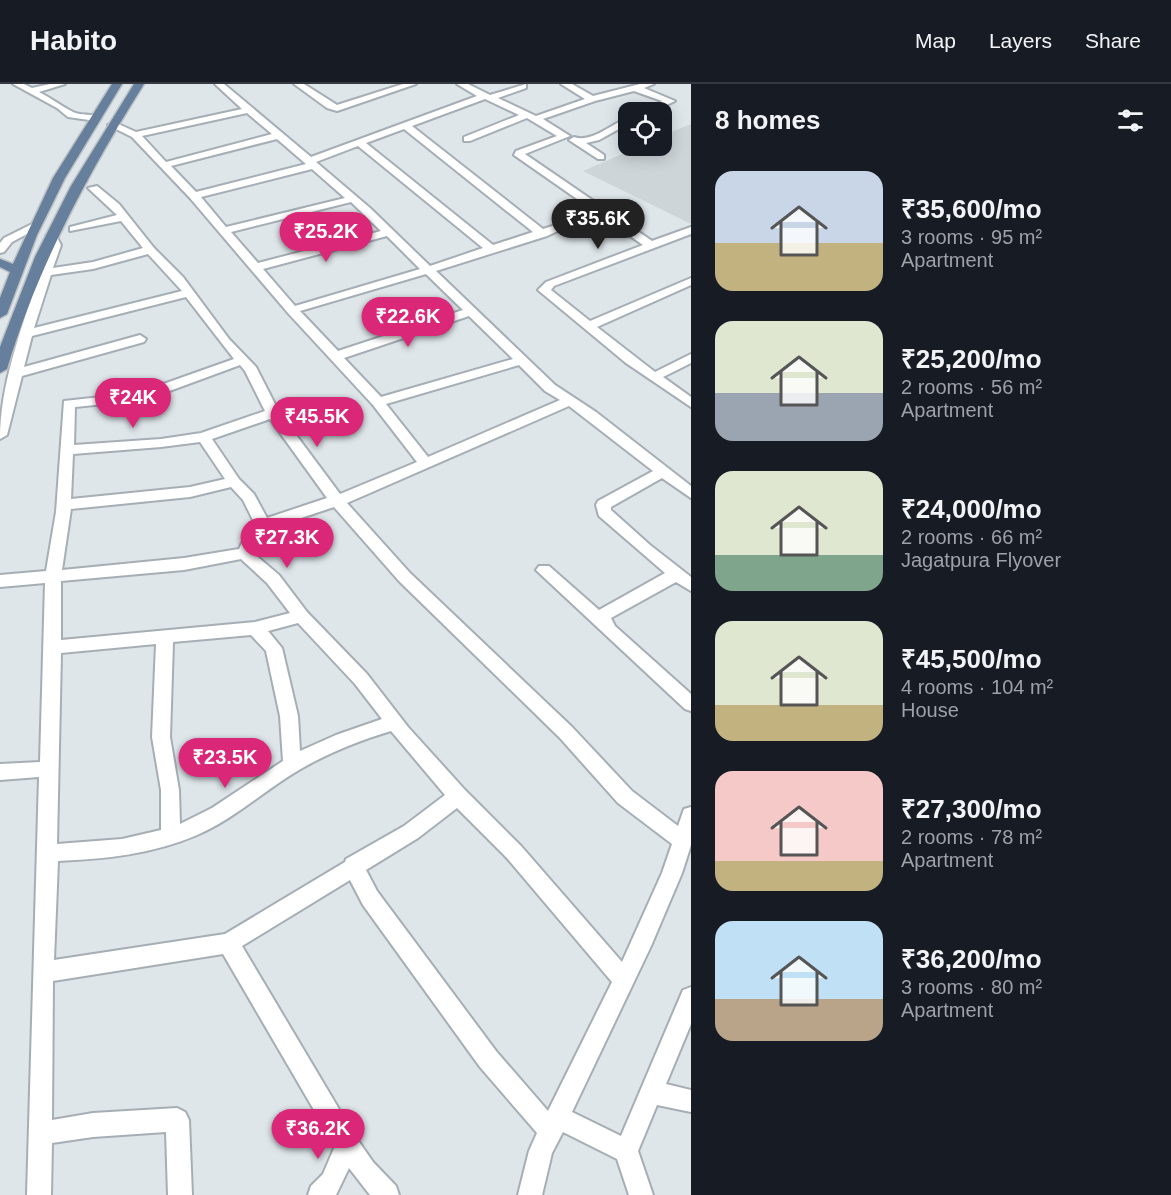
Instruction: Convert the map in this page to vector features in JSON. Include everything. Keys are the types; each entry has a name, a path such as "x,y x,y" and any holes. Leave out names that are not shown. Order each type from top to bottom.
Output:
{"main road":[{"path":"0,314 36,225 59,178 117,84"},
{"path":"51,236 78,182 139,84"},
{"path":"0,263 18,270"},
{"path":"0,369 14,321 41,272"}],"street":[{"path":"17,84 60,106 71,116 96,118"},
{"path":"31,91 61,84"},
{"path":"219,84 281,135 388,232 519,361 550,388 691,493"},
{"path":"304,85 330,106 337,108 412,84"},
{"path":"461,84 579,142 601,157"},
{"path":"565,84 592,99"},
{"path":"467,139 531,117 650,84"},
{"path":"194,196 312,163 406,126 523,86"},
{"path":"637,89 670,101 668,102"},
{"path":"135,135 248,110"},
{"path":"113,125 135,135 194,196 292,310 378,402 425,463"},
{"path":"406,126 543,234"},
{"path":"579,142 596,138 618,126"},
{"path":"165,165 281,135"},
{"path":"565,136 518,154 651,244"},
{"path":"360,143 492,250"},
{"path":"93,188 106,197 150,250 179,279 250,370 260,392 292,443 338,501 424,597 570,736 626,798 682,840"},
{"path":"223,231 352,199"},
{"path":"74,229 123,217"},
{"path":"292,310 429,270 568,224"},
{"path":"0,250 8,240 36,225"},
{"path":"691,230 546,286 547,294 691,403"},
{"path":"256,267 388,232"},
{"path":"0,435 41,272 55,245 51,236"},
{"path":"41,272 93,267 150,250"},
{"path":"590,326 691,281"},
{"path":"26,334 188,293"},
{"path":"336,356 470,312"},
{"path":"17,373 140,339"},
{"path":"654,377 691,358"},
{"path":"39,1195 53,575 59,548 69,404 140,397 242,360"},
{"path":"378,402 519,361"},
{"path":"244,553 252,537 264,525 321,504 338,501 570,401"},
{"path":"66,450 161,443 203,437 273,413"},
{"path":"203,437 234,482 249,497 264,525"},
{"path":"662,472 603,506 609,517 691,585"},
{"path":"63,505 190,492 234,482"},
{"path":"0,581 184,564 244,553"},
{"path":"244,553 273,579 301,616 361,679 395,723 458,796 514,852 624,980"},
{"path":"544,570 691,704"},
{"path":"603,622 603,616 608,610 677,574"},
{"path":"53,646 255,627 301,616"},
{"path":"255,627 274,648 289,716 292,765"},
{"path":"165,636 162,660 161,737 170,790 171,835"},
{"path":"48,853 136,844 191,828 238,803 292,765 356,734 395,723"},
{"path":"0,772 49,769"},
{"path":"43,972 228,943 353,865 411,832 458,796"},
{"path":"530,1195 541,1151 649,928 691,815"},
{"path":"353,865 370,898 488,1059 555,1124 626,1151"},
{"path":"228,943 248,972 314,1092 347,1145 366,1175 387,1195"},
{"path":"641,1195 626,1151 691,998"},
{"path":"652,1092 691,1101"},
{"path":"40,1133 93,1125 177,1120 180,1195"},
{"path":"320,1195 331,1182 347,1145"}],"shaded area":[{"path":"691,124 691,224 583,171 618,156 672,156 672,132"}]}
